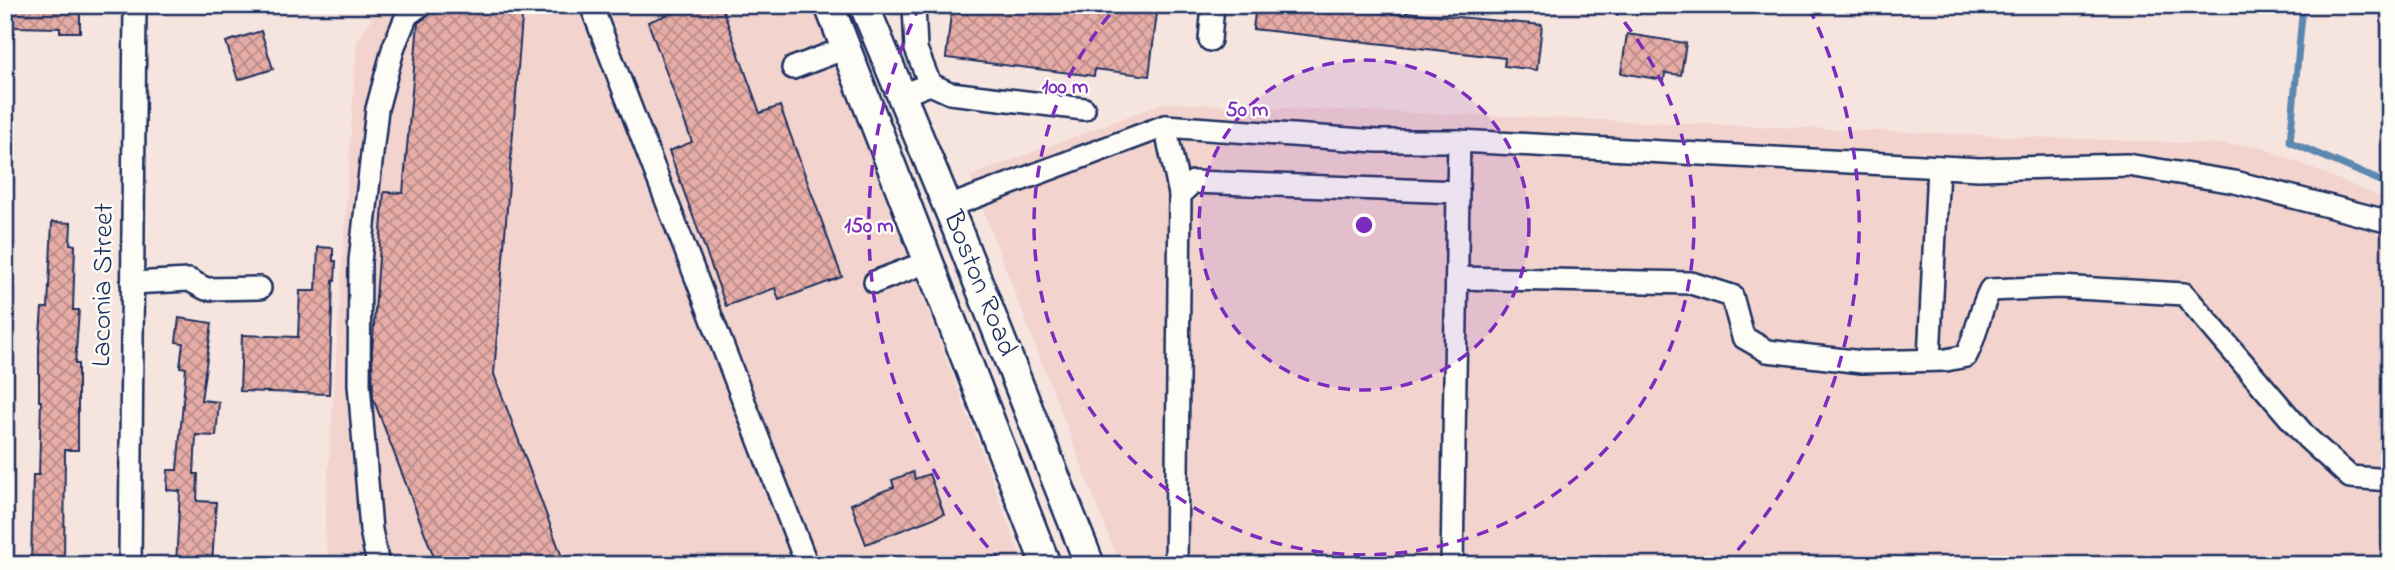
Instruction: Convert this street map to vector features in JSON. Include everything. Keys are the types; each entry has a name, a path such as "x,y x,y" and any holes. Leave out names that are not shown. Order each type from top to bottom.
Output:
{"main road":[{"name":"Boston Road","path":"829,5 1046,565"},
{"name":"Boston Road","path":"864,5 948,207 1090,565"}],"street":[{"name":"Laconia Street","path":"130,565 135,5"},
{"path":"378,565 371,530 359,384 360,261 377,109 394,46 407,15 421,5"},
{"path":"591,5 807,565"},
{"path":"914,5 916,49 930,84 950,93 1084,109"},
{"path":"1210,40 1213,5"},
{"path":"793,68 846,48"},
{"path":"902,95 930,84"},
{"path":"1165,126 1180,194 1176,565"},
{"path":"948,207 1165,126 1377,141 1459,141 1987,169 2127,165 2235,182 2390,222"},
{"path":"1452,565 1459,141"},
{"path":"1929,360 1938,167"},
{"path":"1180,194 1193,182 1458,192"},
{"path":"875,282 930,261"},
{"path":"1457,278 1691,283 1732,296 1743,337 1767,351 1862,362 1966,356 1973,344 1983,303 1990,290 2059,287 2184,294 2307,438 2350,477 2390,481"},
{"path":"132,283 189,280 206,289 260,288"}],"shaded area":[{"path":"379,5 813,5 1024,565 328,565 325,523 357,42"},
{"path":"1163,103 2258,146 2390,201 2390,565 1120,565 970,176"}],"building":[{"path":"14,5 80,5 80,32 60,32 60,28 13,27"},
{"path":"434,5 523,5 494,374 565,565 437,565 373,398 372,351 384,192 403,193 418,23 429,15"},
{"path":"693,5 721,5 760,113 780,106 842,277 779,300 775,288 726,306 669,151 692,142 648,22"},
{"path":"952,5 1158,5 1149,76 1095,69 1094,76 946,58"},
{"path":"1256,5 1307,5 1357,12 1406,15 1406,12 1542,25 1537,70 1504,66 1505,58 1253,29"},
{"path":"261,31 273,69 238,80 226,42"},
{"path":"1627,34 1686,43 1681,75 1665,73 1664,80 1621,73"},
{"path":"52,222 71,223 70,244 75,245 73,310 79,310 75,364 78,364 78,450 65,450 64,565 31,565 33,475 39,475 39,347 42,308 48,308"},
{"path":"318,247 333,248 333,261 336,261 329,394 240,391 242,335 298,337 300,291 316,291"},
{"path":"179,318 212,323 201,400 219,402 216,436 196,435 194,474 198,474 197,501 216,502 212,565 176,565 180,491 167,490 168,470 177,470 186,368 180,367 183,343 176,342"},
{"path":"913,472 915,479 929,474 944,514 866,544 851,504 894,487 892,480"}],"waterway":[{"path":"2303,5 2290,142 2390,185"}]}
